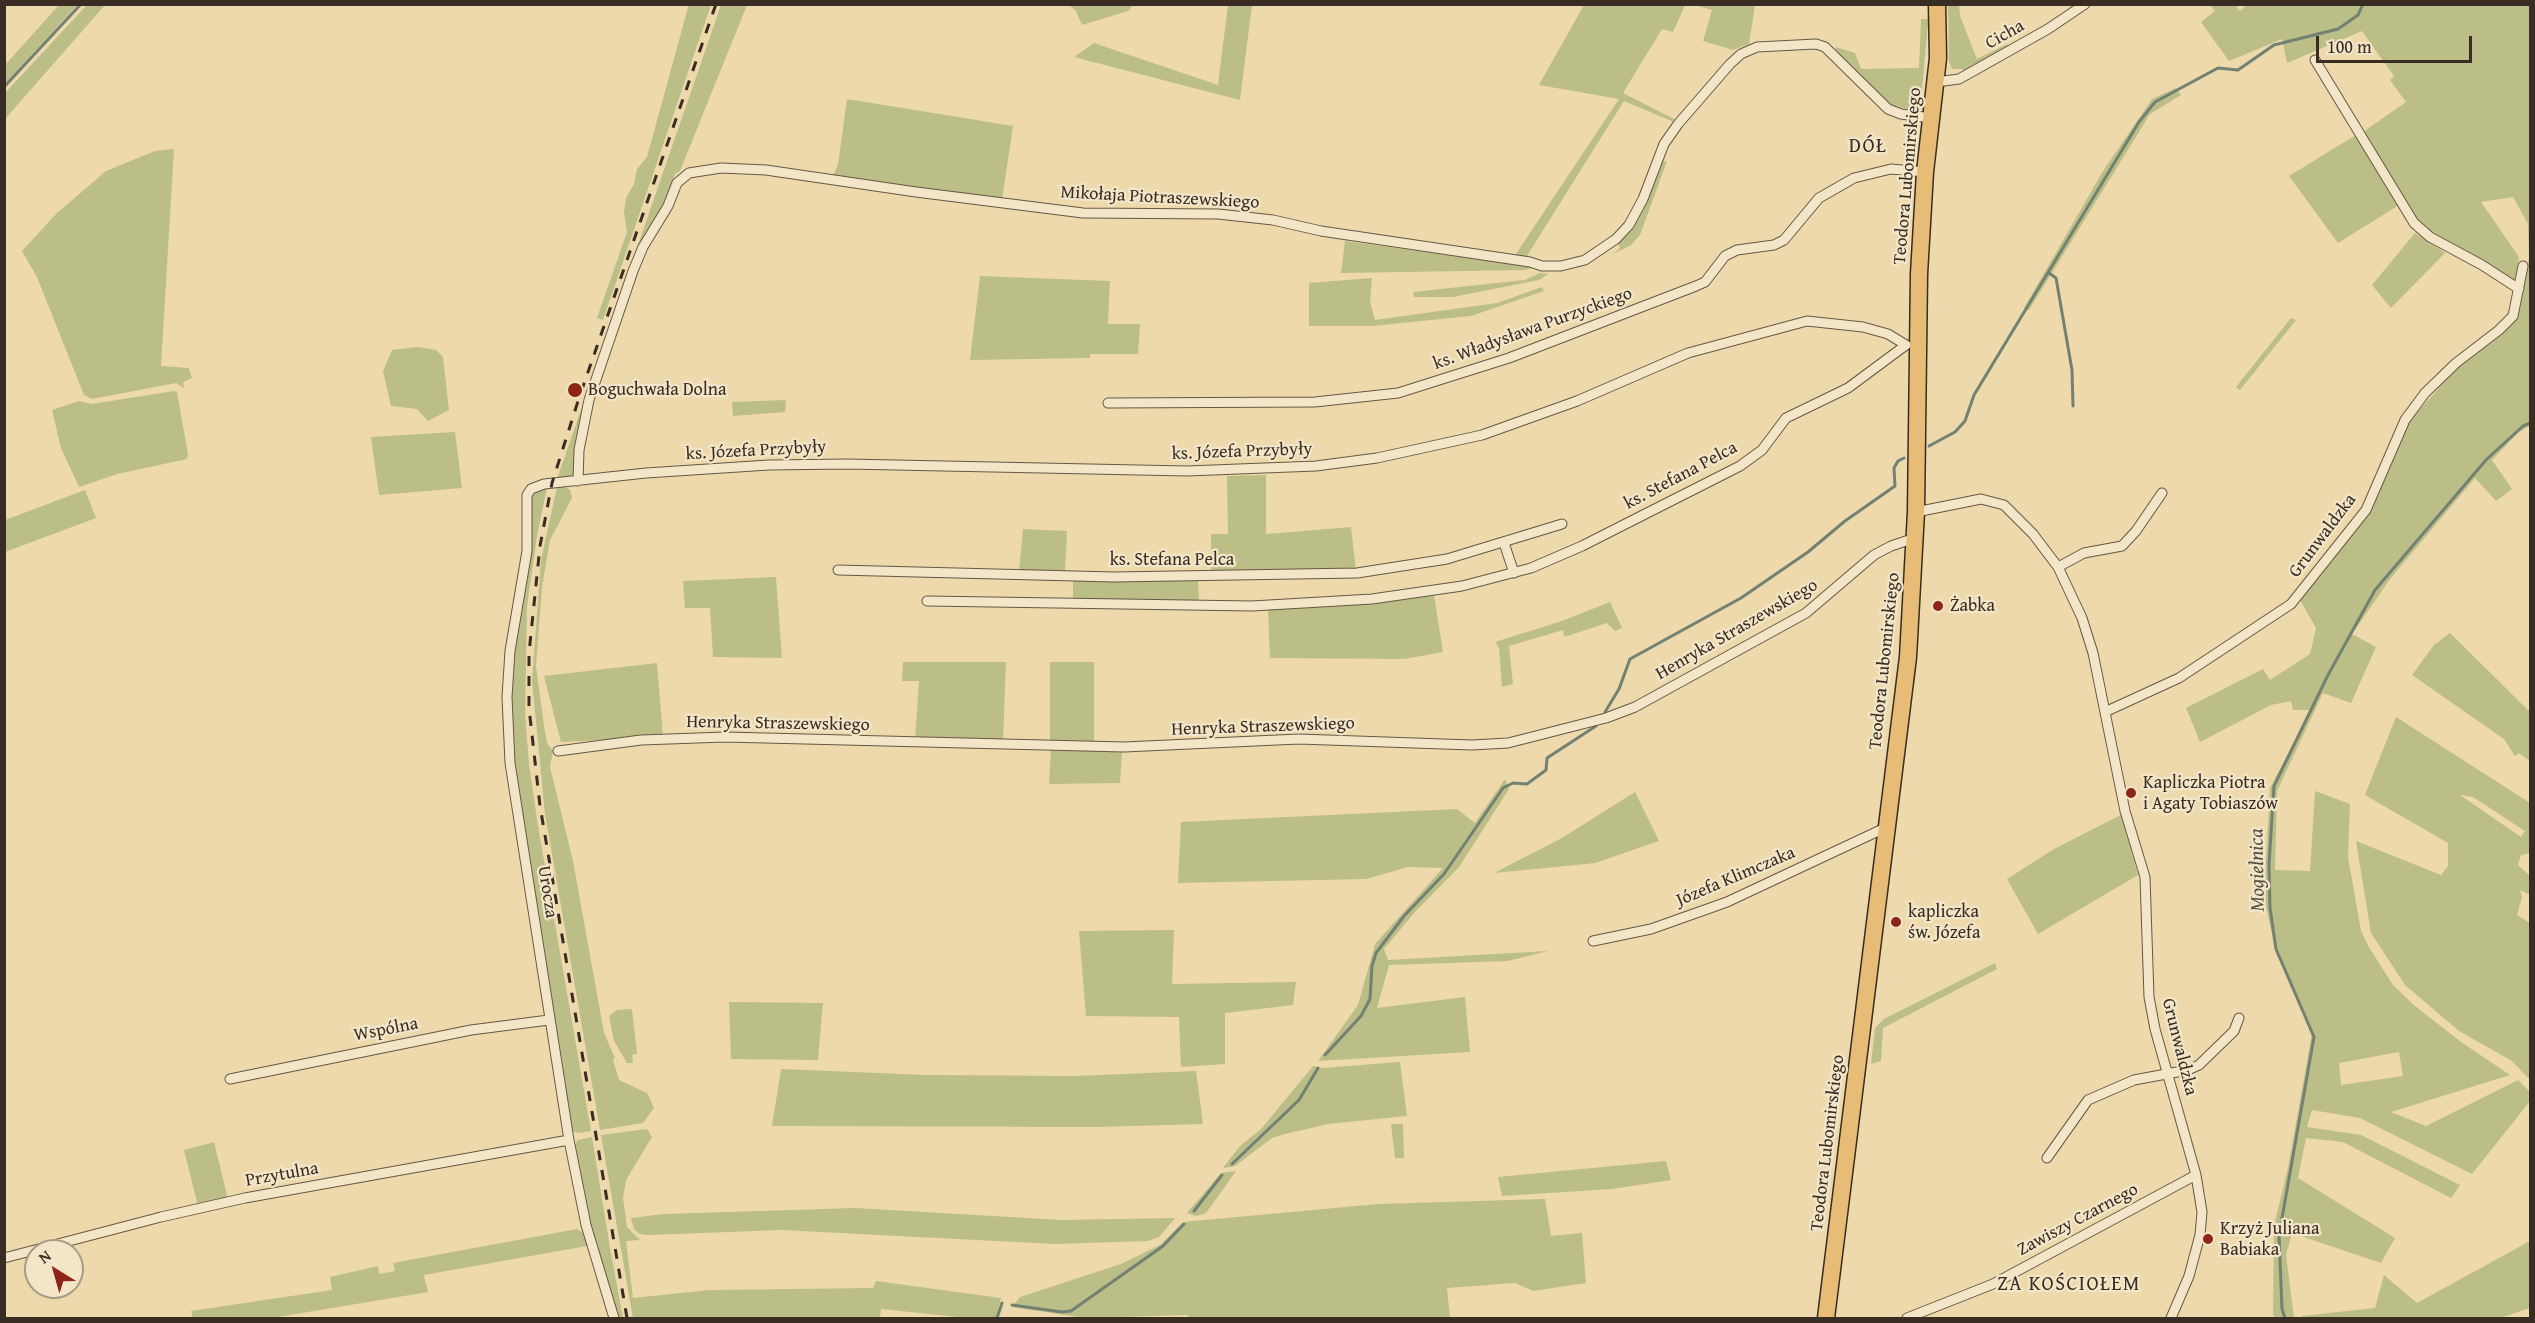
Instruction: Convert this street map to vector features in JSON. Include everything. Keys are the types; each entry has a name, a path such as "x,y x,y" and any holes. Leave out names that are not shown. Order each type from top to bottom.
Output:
{"highway":[{"name":"Teodora Lubomirskiego","path":"1826,1318 1908,657 1916,512 1912,344 1925,172 1936,82 1939,35 1937,4"}],"street":[{"name":"Cicha","path":"1936,82 1959,79 2048,29 2085,4"},
{"name":"Mikołaja Piotraszewskiego","path":"578,481 579,450 589,400 633,271 643,247 668,206 677,183 695,171 721,168 766,170 1083,213 1218,214 1273,220 1321,231 1530,262 1542,266 1561,266 1585,260 1601,251 1623,232 1643,199 1664,144 1678,124 1730,64 1741,54 1757,47 1816,44 1825,47 1888,109 1901,114 1931,118"},
{"path":"2315,60 2414,224 2430,237 2482,265 2519,289"},
{"name":"ks. Władysława Purzyckiego","path":"1108,403 1315,402 1398,393 1509,358 1705,282 1725,256 1737,250 1774,245 1784,240 1819,198 1854,178 1891,169 1925,172"},
{"name":"Grunwaldzka","path":"2107,711 2179,678 2291,604 2366,510 2405,420 2425,393 2456,363 2499,330 2513,316 2523,266"},
{"name":"ks. Józefa Przybyły","path":"552,483 769,465 847,464 1187,471 1316,466 1377,458 1482,435 1577,401 1688,353 1807,321 1863,327 1912,344"},
{"name":"ks. Stefana Pelca","path":"927,601 1296,604 1423,594 1514,573 1582,546 1740,465 1762,450 1786,418 1848,388 1912,344"},
{"name":"Urocza","path":"552,483 537,485 527,495 527,551 510,651 507,697 510,763 569,1140 586,1225 614,1318"},
{"path":"2058,567 2084,553 2122,546 2136,531 2162,493"},
{"name":"Grunwaldzka","path":"1916,512 1967,501 1993,501 2015,514 2058,567 2082,618 2107,711 2125,811 2145,877 2149,997 2155,1029 2196,1175 2202,1212 2200,1236 2189,1276 2173,1318"},
{"name":"ks. Stefana Pelca","path":"838,570 1114,577 1357,573 1447,559 1562,524"},
{"name":"Henryka Straszewskiego","path":"558,751 641,740 725,737 1124,747 1296,739 1508,743 1635,707 1806,613 1874,555 1891,546 1915,538"},
{"path":"1504,543 1514,573"},
{"name":"Józefa Klimczaka","path":"1593,941 1651,929 1727,902 1887,827"},
{"path":"2047,1158 2088,1100 2134,1080 2199,1065 2234,1031 2239,1018"},
{"name":"Wspólna","path":"230,1079 471,1030 549,1020"},
{"name":"Przytulna","path":"4,1258 140,1222 245,1198 569,1140"},
{"name":"Zawiszy Czarnego","path":"1907,1318 1994,1284 2196,1175"}],"green space":[{"path":"689,4 711,5 603,320 597,318 627,232 624,212 626,198 634,184 637,169 647,157"},
{"path":"2248,4 2530,5 2530,426 2519,432 2492,460 2512,489 2496,501 2475,478 2390,579 2352,634 2376,647 2351,703 2323,693 2277,791 2275,870 2310,871 2315,791 2350,804 2348,857 2361,931 2370,949 2393,985 2415,1006 2461,1042 2510,1075 2391,1112 2426,1126 2518,1080 2530,1092 2530,1101 2472,1174 2360,1118 2312,1110 2307,1127 2361,1135 2460,1185 2451,1198 2343,1142 2306,1138 2298,1178 2395,1238 2381,1263 2292,1233 2286,1255 2294,1318 2275,1318 2273,1314 2274,1226 2288,1168 2312,1033 2276,953 2264,897 2270,788 2311,710 2293,710 2291,701 2271,705 2200,742 2186,708 2263,669 2270,680 2310,654 2316,628 2300,600 2372,508 2410,420 2459,366 2516,315 2529,259 2528,224 2513,197 2481,202 2519,257 2516,283 2425,230 2416,221 2363,132 2406,102 2390,80 2394,76 2362,31 2287,63 2282,39 2229,61 2201,22 2215,11 2210,5 2235,5 2240,11","holes":["2399,1052 2403,1076 2341,1085 2339,1063"]},
{"path":"59,5 77,5 5,84 5,65"},
{"path":"87,5 105,5 5,119 5,93"},
{"path":"721,5 747,5 680,171 675,174 665,205 648,232 585,401 578,431 573,478 557,479"},
{"path":"1069,5 1133,5 1128,11 1082,25 1076,11"},
{"path":"1228,5 1252,5 1240,100 1074,57 1094,43 1218,85"},
{"path":"1584,5 1685,5 1673,32 1662,29 1623,93 1676,120 1674,122 1624,101 1525,259 1514,257 1619,99 1539,85"},
{"path":"1695,5 1755,5 1749,44 1733,50 1703,41 1712,10"},
{"path":"1948,5 1959,5 1960,16 1977,59 2007,44 2008,47 1964,72 1963,69 1952,69 1949,62"},
{"path":"1921,19 1928,19 1928,23 1920,112 1890,105 1835,50 1836,47 1855,53 1861,69 1919,68"},
{"path":"2176,88 2181,95 2150,114 2029,310 2024,308 2103,171 2152,99"},
{"path":"847,99 1013,126 1002,200 833,176 838,165"},
{"path":"2356,135 2399,205 2338,243 2289,176"},
{"path":"174,149 161,366 189,368 192,378 183,382 184,388 176,383 92,399 84,395 37,277 22,251 56,214 106,171 155,151"},
{"path":"1667,161 1640,235 1631,245 1613,254 1620,248 1617,242 1660,162"},
{"path":"2415,233 2445,253 2391,308 2372,285"},
{"path":"1345,241 1533,267 1526,270 1341,273"},
{"path":"1540,273 1548,274 1539,280 1453,297 1414,297 1413,292 1525,280"},
{"path":"980,276 1110,281 1108,324 1140,324 1138,354 1090,354 1090,358 970,360"},
{"path":"1372,278 1370,302 1375,320 1497,303 1542,287 1544,291 1471,316 1372,326 1309,326 1309,283"},
{"path":"2291,318 2296,320 2240,390 2236,387"},
{"path":"417,347 436,350 443,357 449,410 428,421 417,409 391,406 383,371 392,350"},
{"path":"177,392 187,459 117,474 79,487 61,448 52,410 79,401 92,404"},
{"path":"786,400 785,412 733,416 732,402"},
{"path":"455,432 462,488 379,495 371,437"},
{"path":"1266,475 1266,534 1351,527 1356,570 1211,574 1211,534 1228,534 1227,476"},
{"path":"564,486 570,490 572,498 550,540 542,587 536,666 544,726 547,743 553,751 550,767 573,861 604,1033 615,1058 613,1060 619,1080 647,1093 654,1108 643,1123 600,1130 545,814 532,681 541,560 557,487"},
{"path":"547,488 537,536 527,607 525,713 529,764 538,826 591,1131 578,1133 571,1127 514,769 510,724 513,649 532,542 532,497 535,491"},
{"path":"85,490 96,518 5,552 5,520"},
{"path":"1023,529 1067,531 1065,573 1019,571"},
{"path":"776,577 782,658 713,657 710,608 685,608 683,581"},
{"path":"1073,580 1198,580 1199,602 1073,600"},
{"path":"1434,595 1443,652 1404,659 1270,658 1268,608 1383,602"},
{"path":"1610,602 1622,628 1615,631 1607,623 1564,637 1563,630 1509,646 1513,684 1502,687 1499,648 1495,642 1562,621"},
{"path":"2450,633 2530,712 2530,761 2519,753 2515,756 2504,739 2412,675 2434,645"},
{"path":"903,662 1006,662 1003,740 915,741 919,681 902,681"},
{"path":"1050,662 1094,662 1094,742 1050,740"},
{"path":"657,663 663,737 561,742 544,676"},
{"path":"2396,717 2530,803 2530,853 2521,855 2518,865 2530,876 2530,895 2520,890 2522,897 2517,915 2530,923 2530,1080 2512,1061 2459,1031 2405,985 2371,933 2356,841 2441,875 2448,866 2448,843 2365,795","holes":["2460,795 2473,797 2525,831 2521,837"]},
{"path":"1051,749 1122,752 1120,783 1049,784"},
{"path":"1505,779 1509,789 1459,867 1414,913 1384,949 1388,960 1548,951 1508,961 1389,965 1377,1008 1465,997 1470,1052 1318,1061 1358,1005 1375,944 1443,868 1408,867 1366,879 1178,883 1181,822 1457,809 1475,823"},
{"path":"1635,792 1659,841 1595,863 1494,873 1562,838"},
{"path":"2121,815 2138,875 2038,934 2007,879 2054,849"},
{"path":"1174,930 1172,984 1296,982 1293,1005 1225,1013 1225,1064 1181,1067 1179,1017 1086,1016 1079,931"},
{"path":"1995,963 1997,969 1883,1028 1881,1061 1871,1064 1875,1028 1884,1019"},
{"path":"729,1002 823,1003 818,1060 731,1059"},
{"path":"632,1009 637,1054 632,1055 633,1063 627,1063 614,1041 609,1016 617,1010"},
{"path":"1400,1062 1407,1116 1328,1124 1285,1134 1272,1138 1235,1166 1223,1168 1240,1146 1261,1129 1313,1066 1323,1068"},
{"path":"781,1069 926,1075 1075,1076 1196,1071 1203,1124 1098,1127 772,1126"},
{"path":"1391,1124 1403,1124 1404,1158 1395,1158"},
{"path":"647,1129 652,1137 626,1180 623,1198 627,1227 640,1240 626,1241 633,1298 710,1290 873,1288 876,1281 1001,1298 996,1318 967,1318 881,1309 880,1318 633,1318 601,1135"},
{"path":"592,1137 623,1318 618,1318 594,1244 574,1146 578,1140"},
{"path":"214,1142 228,1199 198,1206 184,1150"},
{"path":"1666,1161 1671,1180 1612,1189 1502,1196 1498,1177"},
{"path":"1236,1171 1206,1213 1196,1216 1187,1213 1221,1173"},
{"path":"1545,1199 1551,1236 1582,1233 1586,1283 1533,1291 1515,1283 1447,1288 1450,1318 1189,1318 1188,1315 1085,1318 1012,1307 1020,1297 1121,1264 1160,1245 1183,1222 1378,1204"},
{"path":"855,1208 1062,1220 1175,1218 1159,1237 1148,1241 1055,1244 782,1230 648,1235 640,1234 634,1229 631,1218 664,1214"},
{"path":"577,1229 584,1233 587,1246 424,1275 428,1292 272,1318 193,1318 191,1311 332,1290 330,1277 378,1266 379,1274 395,1271 393,1263"},
{"path":"2530,1241 2530,1308 2500,1318 2302,1318 2301,1316 2375,1308 2384,1275 2417,1303"}],"waterway":[{"path":"4,87 81,4"},
{"path":"1929,446 1955,432 1965,421 1974,395 2139,122 2155,102 2218,68 2238,70 2274,45 2338,29 2358,15 2363,4"},
{"path":"2049,273 2056,278 2072,370 2073,406"},
{"name":"Mogielnica","path":"2285,1318 2282,1309 2279,1235 2314,1037 2276,949 2270,908 2269,864 2274,786 2328,675 2375,590 2486,460 2523,426 2530,423"},
{"path":"1605,712 1619,689 1630,659 1741,598 1808,552 1845,521 1895,486 1894,468 1898,461 1904,458"},
{"path":"1325,1055 1361,1016 1370,999 1372,966 1376,953 1404,916 1444,874 1503,788 1513,783 1527,784 1546,770 1547,758 1596,726"},
{"path":"1232,1164 1299,1100 1318,1068"},
{"path":"1194,1211 1222,1175"},
{"path":"1012,1305 1062,1312 1071,1311 1163,1246 1184,1224"},
{"path":"997,1318 1002,1303"}],"railway":[{"path":"627,1318 540,806 529,708 529,653 540,546 552,483 579,398 716,4"}],"place":[{"name":"Boguchwała Dolna","path":"575,390"},
{"name":"Żabka","path":"1938,606"},
{"name":"Kapliczka Piotra i Agaty Tobiaszów","path":"2131,793"},
{"name":"kapliczka św. Józefa","path":"1896,922"},
{"name":"Krzyż Juliana Babiaka","path":"2208,1239"}],"district":[{"name":"DÓŁ","path":"1868,147"},
{"name":"ZA KOŚCIOŁEM","path":"2069,1285"}]}
